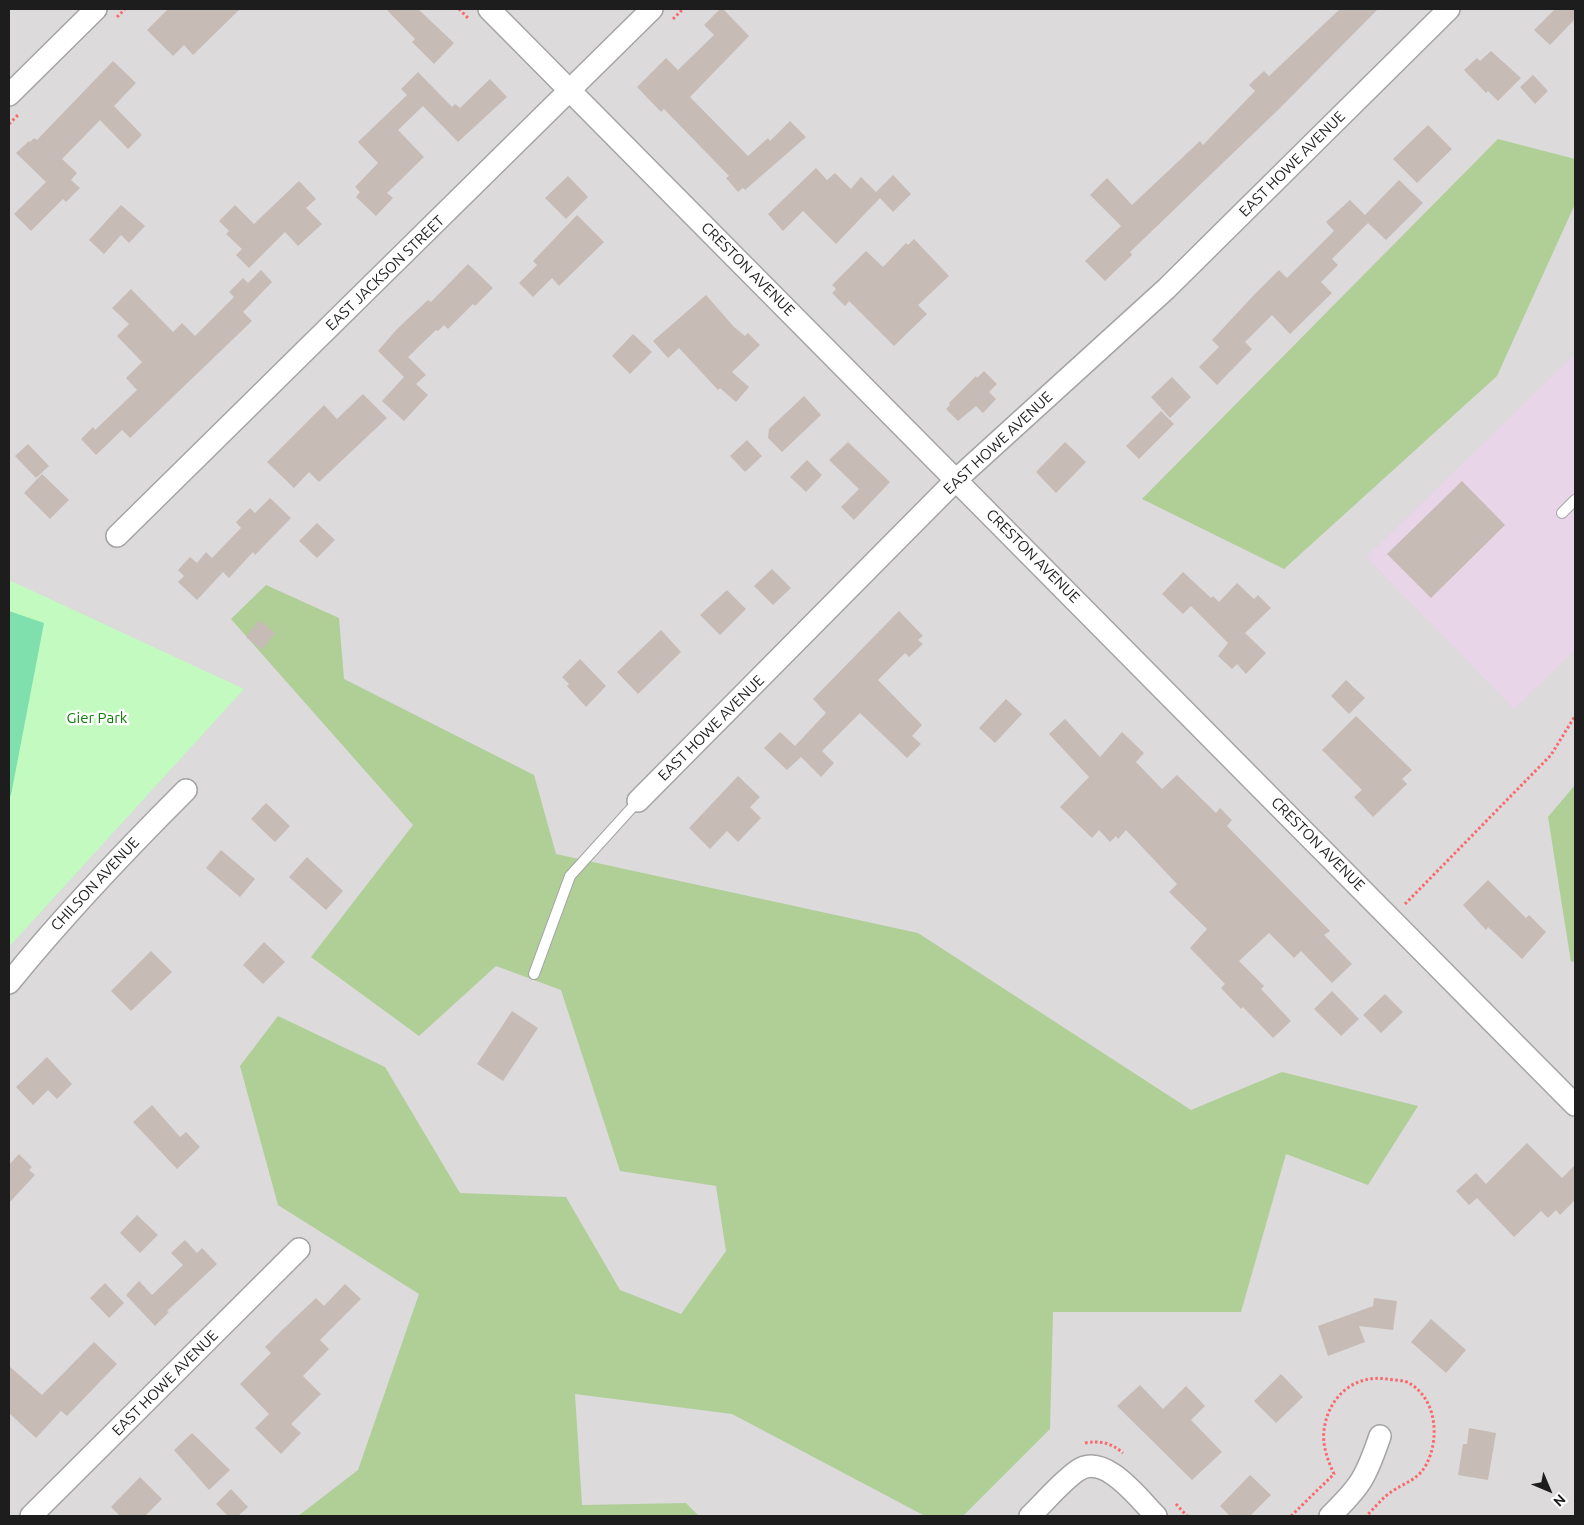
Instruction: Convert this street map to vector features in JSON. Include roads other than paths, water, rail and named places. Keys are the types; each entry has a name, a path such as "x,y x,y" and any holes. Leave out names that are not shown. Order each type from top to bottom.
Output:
{"street":[{"path":"9,96 96,9"},
{"name":"CRESTON AVENUE","path":"489,9 958,479 1575,1105"},
{"name":"EAST JACKSON STREET","path":"117,536 652,9"},
{"name":"EAST HOWE AVENUE","path":"638,801 958,479 1166,289 1449,9"},
{"name":"CHILSON AVENUE","path":"9,983 48,935 118,858 186,790"},
{"name":"EAST HOWE AVENUE","path":"31,1516 299,1249"},
{"path":"1330,1516 1354,1493 1367,1473 1380,1436"},
{"path":"1030,1516 1078,1470 1093,1465 1107,1470 1156,1516"}],"lane":[{"path":"1562,513 1575,500"},
{"path":"534,974 570,876 638,801"}],"park label":[{"name":"Gier Park","path":"97,718"}]}
